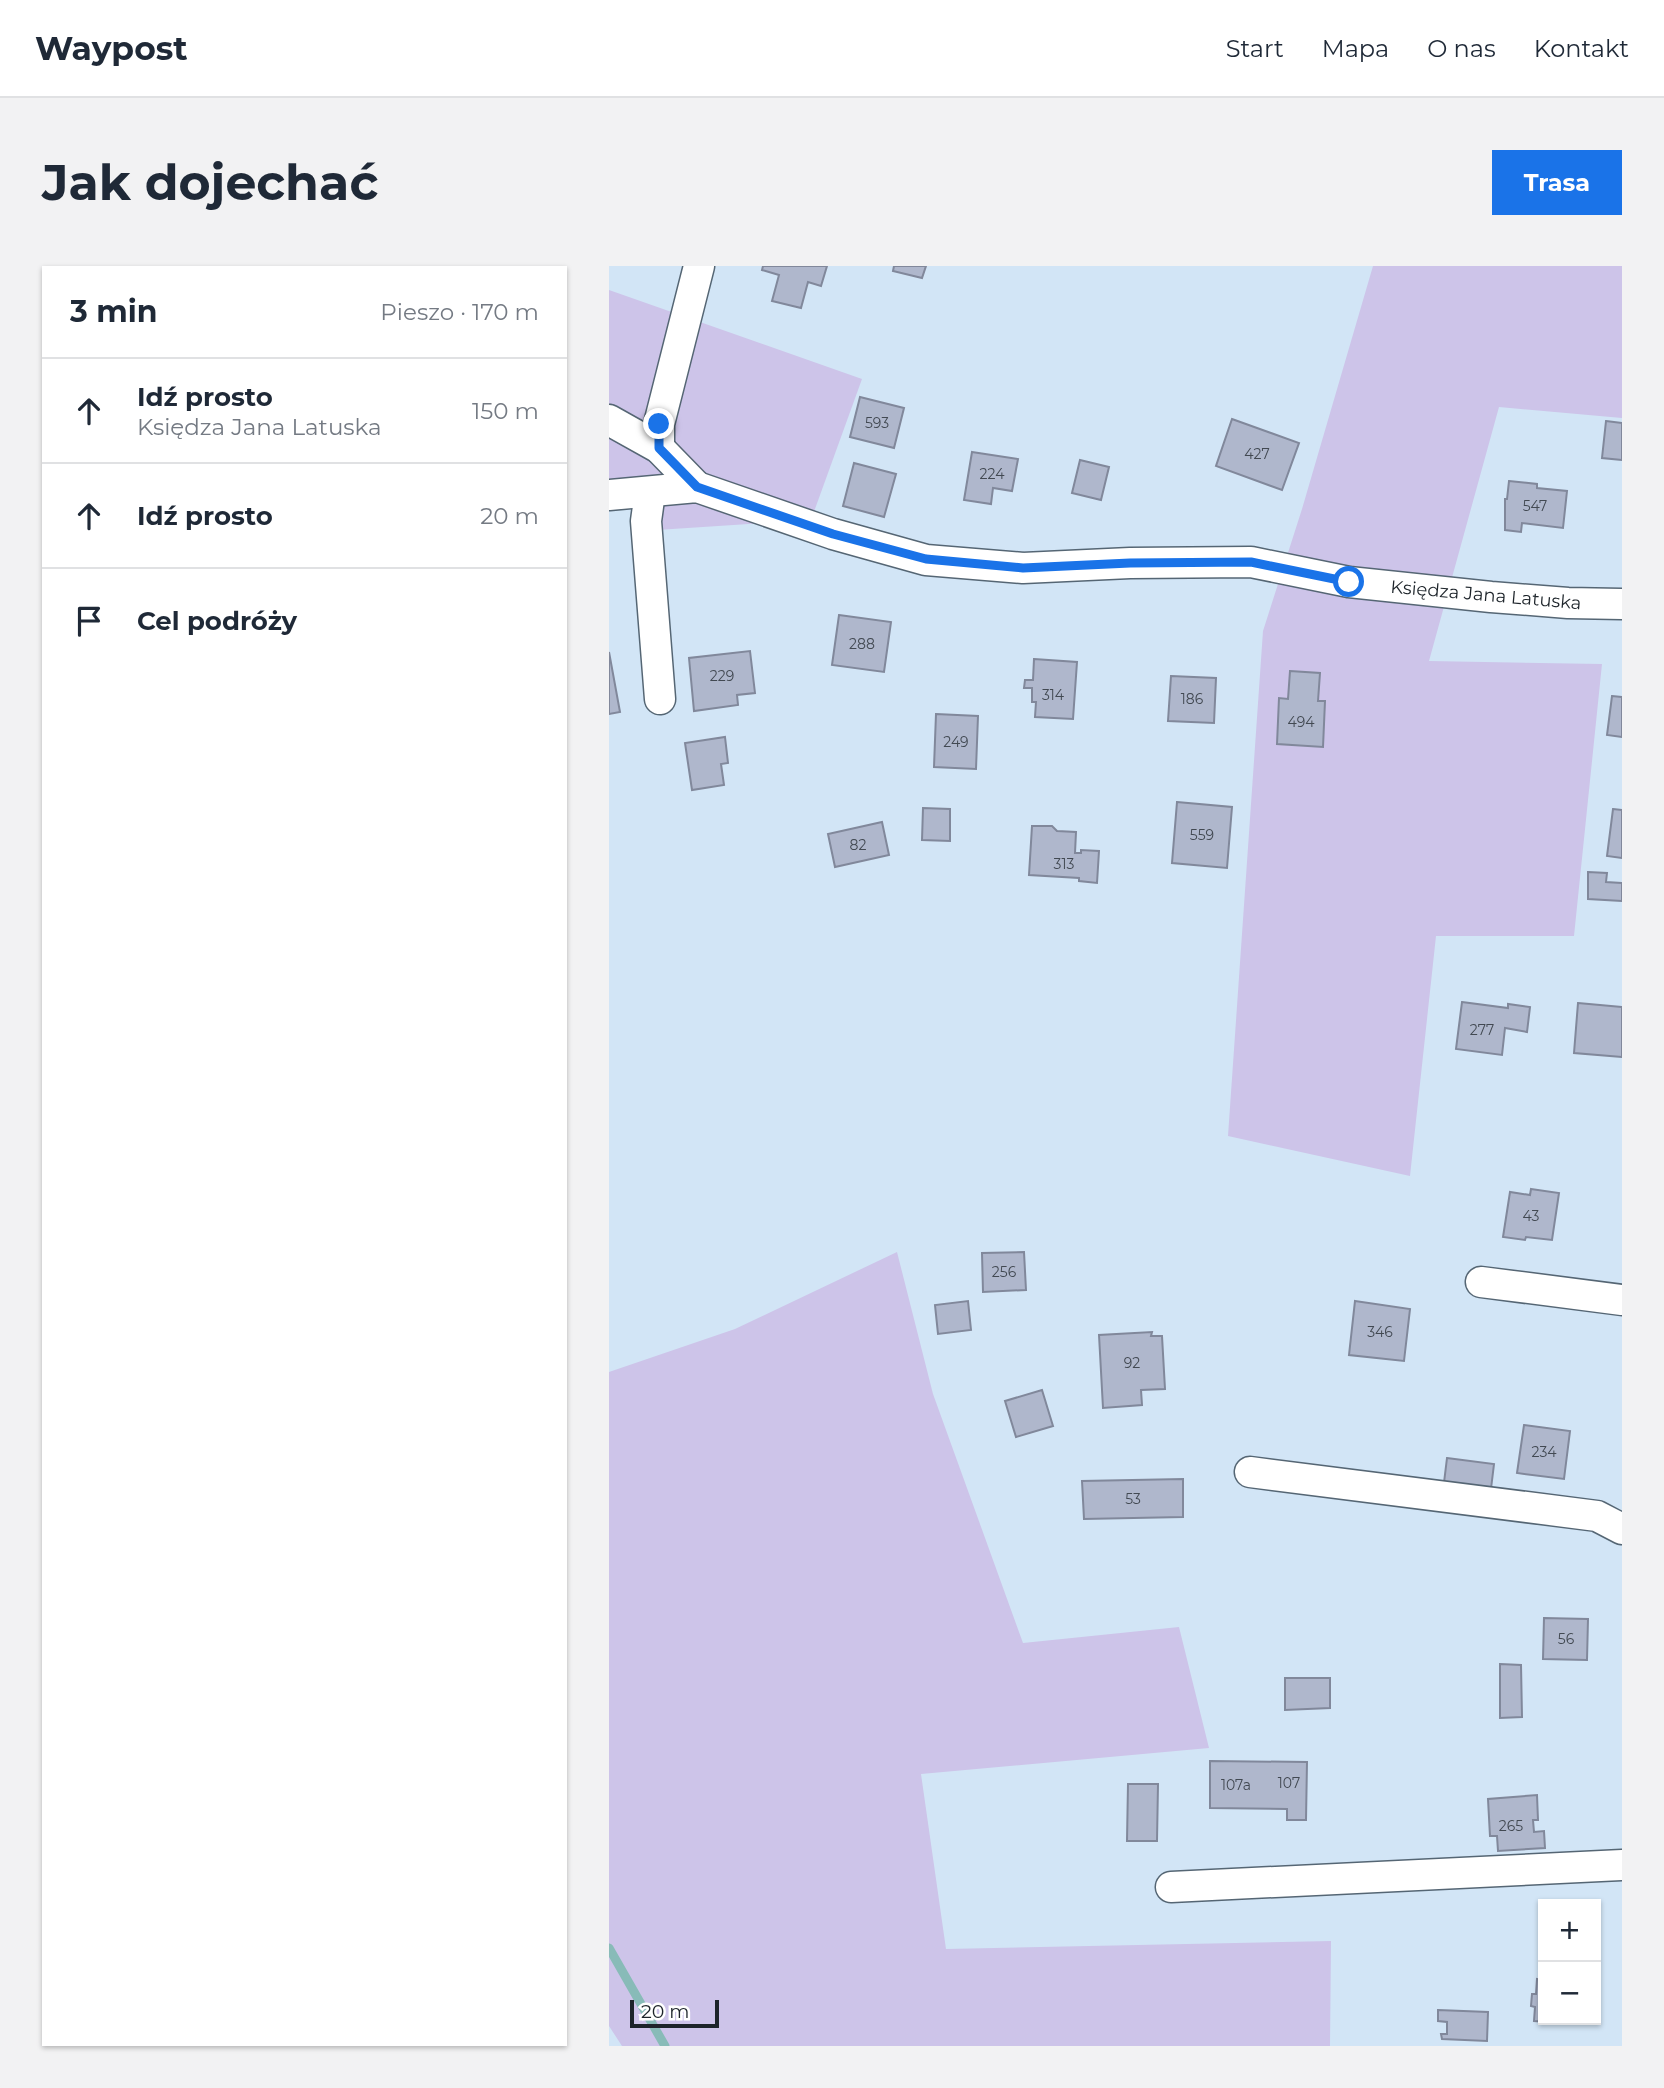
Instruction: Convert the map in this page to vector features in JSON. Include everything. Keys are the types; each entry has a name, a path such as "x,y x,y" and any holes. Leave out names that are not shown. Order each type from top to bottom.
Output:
{"street":[{"path":"659,448 659,424 699,266"},
{"path":"609,420 659,448 697,487"},
{"name":"Księdza Jana Latuska","path":"609,495 697,487 833,534 926,559 1023,568 1130,563 1251,562 1349,582 1491,597 1622,604"},
{"path":"650,492 646,521 660,699"},
{"path":"1481,1282 1622,1300"},
{"path":"1249,1472 1597,1516 1622,1529"},
{"path":"1171,1887 1622,1865"}],"shaded area":[{"path":"1373,266 1622,266 1622,418 1499,407 1429,661 1602,664 1574,936 1436,936 1410,1176 1228,1136 1263,631 1302,509"},
{"path":"609,290 862,379 811,520 657,530 609,485"},
{"path":"897,1252 933,1394 1023,1643 1179,1627 1209,1748 921,1774 946,1949 1331,1941 1330,2046 622,2046 609,2026 609,1372 735,1329"}],"building":[{"path":"763,266 827,266 821,286 808,282 801,308 772,301 779,275 762,270"},
{"path":"894,266 926,266 922,278 893,271"},
{"path":"860,397 904,408 894,448 850,437"},
{"path":"1232,419 1299,443 1282,490 1216,466"},
{"path":"1606,421 1622,423 1622,460 1602,458"},
{"path":"972,452 1018,459 1012,491 993,488 991,504 964,500"},
{"path":"1080,460 1109,467 1101,500 1072,493"},
{"path":"854,463 896,474 884,517 843,506"},
{"path":"1509,481 1537,484 1537,488 1567,491 1563,528 1522,523 1521,532 1505,530 1505,499"},
{"path":"839,615 891,622 884,672 832,665"},
{"path":"750,651 755,693 737,695 738,705 694,711 689,658"},
{"path":"609,652 620,712 609,714"},
{"path":"1034,659 1077,662 1073,719 1035,717 1036,702 1032,702 1032,688 1024,688 1025,680 1033,680"},
{"path":"1290,671 1320,673 1318,701 1325,701 1323,747 1277,744 1279,698 1288,699"},
{"path":"1171,676 1216,678 1214,723 1168,721"},
{"path":"1612,696 1622,697 1622,737 1607,735"},
{"path":"936,714 978,716 976,769 934,767"},
{"path":"725,737 728,763 721,764 724,785 692,790 685,743"},
{"path":"1177,802 1232,807 1227,868 1172,863"},
{"path":"923,808 950,809 950,841 922,840"},
{"path":"1613,809 1622,810 1622,858 1607,856"},
{"path":"882,822 889,855 835,867 828,834"},
{"path":"1032,826 1052,826 1057,831 1076,832 1075,853 1081,853 1081,850 1099,851 1097,883 1079,881 1079,878 1029,875"},
{"path":"1588,872 1607,873 1606,882 1622,883 1622,901 1588,899"},
{"path":"1462,1002 1508,1008 1508,1004 1530,1007 1527,1032 1505,1028 1502,1055 1456,1049"},
{"path":"1578,1003 1622,1007 1622,1057 1574,1053"},
{"path":"1531,1189 1559,1193 1552,1240 1503,1237 1510,1192 1530,1195"},
{"path":"1024,1252 1026,1290 983,1292 982,1253"},
{"path":"968,1301 971,1330 938,1334 935,1305"},
{"path":"1355,1301 1410,1309 1404,1361 1349,1355"},
{"path":"1152,1332 1151,1336 1162,1336 1165,1389 1141,1390 1142,1405 1103,1408 1099,1335"},
{"path":"1042,1390 1053,1426 1016,1437 1005,1401"},
{"path":"1524,1425 1570,1431 1564,1479 1517,1473"},
{"path":"1447,1458 1494,1464 1490,1497 1443,1491"},
{"path":"1183,1479 1183,1517 1084,1519 1082,1481"},
{"path":"1544,1618 1588,1619 1587,1660 1543,1659"},
{"path":"1500,1664 1521,1665 1522,1717 1500,1718"},
{"path":"1285,1678 1330,1678 1330,1708 1285,1710"},
{"path":"1210,1761 1307,1762 1306,1820 1287,1820 1287,1809 1210,1808"},
{"path":"1128,1784 1158,1784 1157,1841 1127,1841"},
{"path":"1537,1795 1538,1820 1533,1820 1534,1832 1544,1831 1545,1848 1498,1851 1497,1836 1490,1836 1488,1799"},
{"path":"1537,1979 1538,2021 1534,2021 1535,2007 1531,2006 1532,1994 1536,1994"},
{"path":"1438,2010 1488,2012 1487,2041 1442,2039 1441,2034 1447,2034 1447,2022 1438,2021"}],"waterway":[{"path":"609,1948 665,2046"}],"route":[{"path":"659,424 659,448 697,487 833,534 926,559 1023,568 1130,563 1251,562 1349,582"}]}
